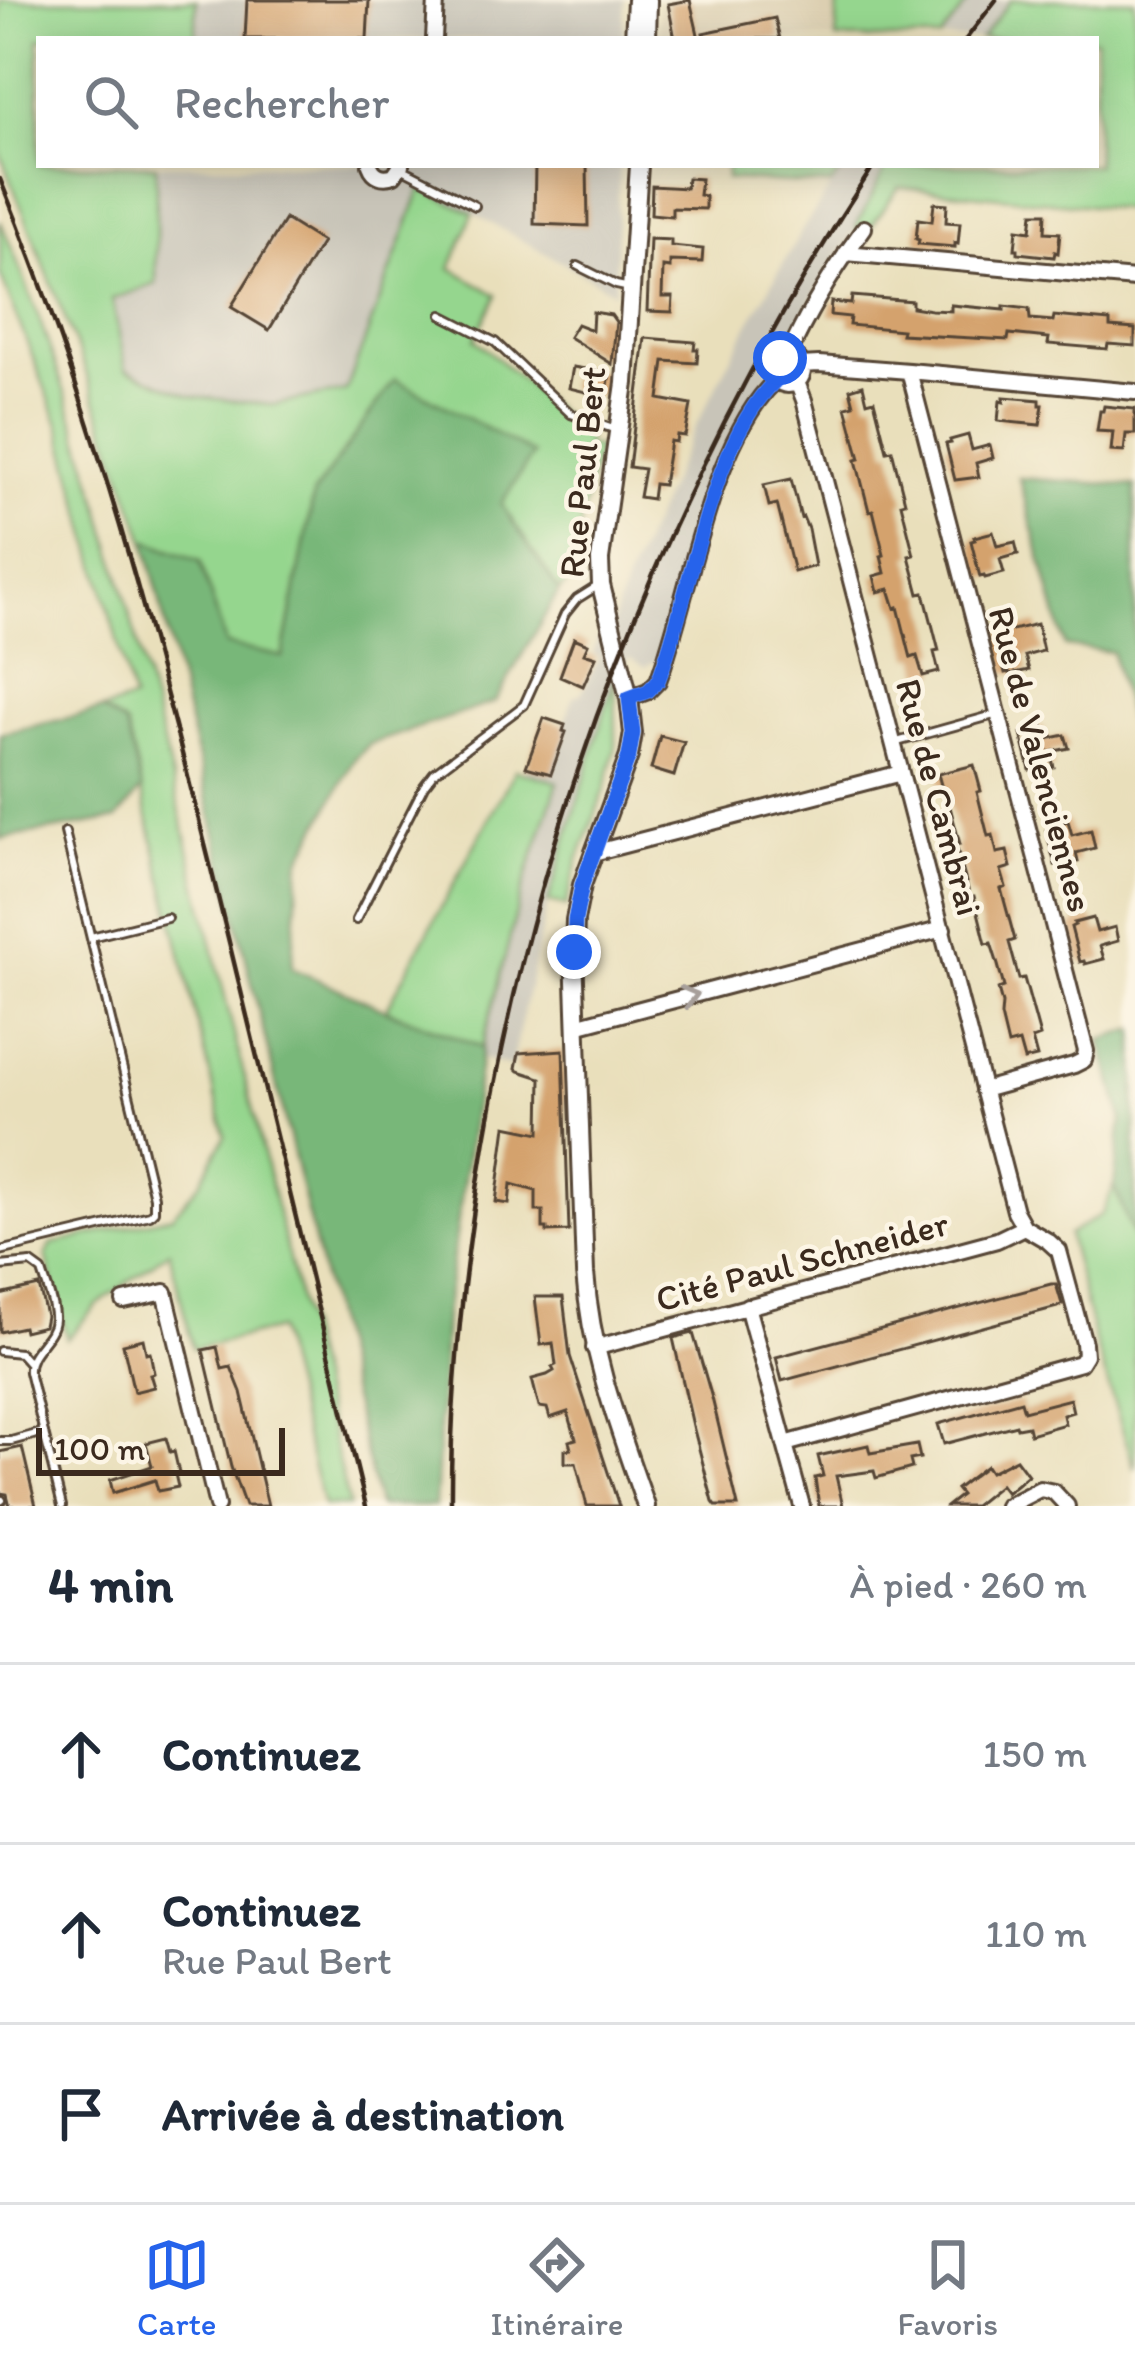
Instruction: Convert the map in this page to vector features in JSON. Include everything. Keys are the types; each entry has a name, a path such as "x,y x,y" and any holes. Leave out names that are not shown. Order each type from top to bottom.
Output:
{"street":[{"path":"434,36 436,0"},
{"path":"634,36 636,0"},
{"path":"647,36 648,0"},
{"path":"372,168 384,177 399,168"},
{"name":"Rue Paul Bert","path":"636,168 626,364 601,547 601,585 633,733 582,885 575,920 585,1273 595,1348 646,1506"},
{"path":"788,356 801,365 801,376 786,385 776,380 774,364 788,356 864,228"},
{"path":"846,253 1135,279"},
{"path":"801,365 1135,392"},
{"name":"Rue de Valenciennes","path":"909,371 1086,1051 1084,1060 1074,1065 983,1090"},
{"path":"629,698 658,681 723,470 764,391 776,380"},
{"name":"Rue de Cambrai","path":"797,382 1015,1211 1024,1227"},
{"path":"593,853 902,773"},
{"path":"576,1025 943,929"},
{"path":"785,1444 1080,1363 1084,1343 1059,1251 1024,1227"},
{"name":"Cité Paul Schneider","path":"595,1348 997,1240 1024,1227"},
{"path":"124,1301 165,1292 217,1506"},
{"path":"747,1306 802,1506"},
{"path":"1007,1506 1040,1489 1062,1501"}],"lane":[{"path":"404,168 475,206"},
{"path":"578,266 631,288"},
{"path":"442,315 495,342 571,414 618,430"},
{"path":"356,920 424,786 441,767 524,705 565,614 577,599 601,585"},
{"path":"894,742 998,714"},
{"path":"0,1251 154,1211 65,832"},
{"path":"91,937 167,918"},
{"path":"0,1266 31,1263 42,1271 54,1319 28,1362"},
{"path":"0,1351 20,1353 28,1362 62,1506"},
{"path":"0,1441 44,1432"}],"shaded area":[{"path":"196,0 625,0 623,36 196,36"},
{"path":"660,0 838,0 836,36 658,36"},
{"path":"964,0 1025,0 997,36 937,36"},
{"path":"156,168 619,168 615,292 473,213 421,190 346,391 273,405 191,395 126,369 112,299 156,283"},
{"path":"844,168 899,168 834,262 731,439 714,476 658,659 645,667 629,657 614,691 548,902 511,1067 464,1054 517,831 526,767 551,773 573,696 581,694 600,657 593,654 598,637 606,643 626,582 690,437 804,227"}],"green space":[{"path":"0,0 196,0 196,36 36,36 36,168 156,168 156,284 112,299 126,369 191,396 273,405 346,391 421,189 473,213 451,268 497,295 475,339 588,433 586,446 598,447 567,584 559,591 501,504 532,454 314,493 283,657 226,646 200,561 145,540 83,364 0,153"},
{"path":"838,0 970,0 942,36 836,36"},
{"path":"1011,0 1135,0 1135,210 899,187 865,235 856,227 886,168 1099,168 1099,36 983,36"},
{"path":"727,168 844,168 831,185 726,179"},
{"path":"0,220 53,358 118,569 349,1506 323,1506 277,1329 193,1349 169,1251 96,1306 67,1339 46,1255 52,1244 172,1216 200,1183 225,1136 126,726 102,710 133,700 59,424 0,274"},
{"path":"395,379 533,454 501,504 559,591 495,702 370,744 354,760 300,861 292,968 482,1047 445,1315 435,1506 378,1506 145,540 200,561 226,645 283,657 314,493"},
{"path":"1019,478 1135,486 1135,746 1112,652 1065,646"},
{"path":"615,676 616,746 605,789 566,906 548,902"},
{"path":"102,710 126,726 142,789 117,819 0,839 0,734"},
{"path":"515,770 558,782 522,890 482,1047 386,1010"},
{"path":"1135,1029 1135,1240 1114,1186 1122,1118 1101,1040"},
{"path":"1114,1186 1135,1240 1135,1469 1068,1235 1102,1214"}],"building":[{"path":"247,0 369,0 367,36 245,36"},
{"path":"690,0 698,36 674,36 668,4"},
{"path":"775,18 779,36 704,36"},
{"path":"535,168 587,168 588,226 534,224"},
{"path":"687,178 701,179 699,195 705,196 705,209 672,208 672,216 651,214 652,186 686,188"},
{"path":"934,203 947,204 946,222 960,223 955,247 918,244 918,219 932,221"},
{"path":"1033,213 1046,213 1045,232 1060,233 1054,257 1015,249 1017,229 1031,231"},
{"path":"285,219 322,242 269,330 231,307"},
{"path":"650,239 703,249 702,262 670,261 670,268 663,267 662,297 673,297 672,312 647,311"},
{"path":"852,296 912,301 912,307 931,310 951,311 951,305 1004,310 1004,306 1029,309 1030,319 1110,321 1110,327 1135,329 1135,346 1108,344 1107,349 1048,344 1049,338 1009,334 1008,340 901,334 902,330 849,325 850,317 830,315 831,302 851,304"},
{"path":"593,312 611,315 616,322 612,364 569,337 577,324 592,330"},
{"path":"645,338 695,342 694,349 698,349 697,363 664,361 659,399 691,405 685,436 670,441 663,485 654,484 652,499 639,497 644,469 629,467"},
{"path":"573,367 610,373 606,397 569,388"},
{"path":"863,385 867,402 874,400 887,451 892,450 914,555 909,556 939,651 934,652 939,672 923,676 917,656 911,658 898,607 889,589 878,592 874,576 885,573 884,555 846,407 854,405 850,389"},
{"path":"1004,397 1040,400 1040,425 998,421"},
{"path":"1104,406 1135,409 1135,434 1126,434 1124,452 1111,451 1113,432 1097,431"},
{"path":"968,435 972,450 990,445 993,458 976,463 979,477 955,480 946,444"},
{"path":"791,479 815,566 794,572 777,504 769,506 764,485"},
{"path":"993,532 997,546 1015,542 1018,554 1000,559 1004,573 980,577 971,541"},
{"path":"1037,624 1043,651 1025,656 1029,670 1005,673 996,638"},
{"path":"574,638 588,644 584,653 596,657 583,686 560,676"},
{"path":"544,718 565,725 566,732 551,774 526,767"},
{"path":"1043,726 1047,739 1065,735 1069,748 1050,752 1054,767 1035,772 1030,770 1021,734"},
{"path":"660,736 684,742 674,776 651,769"},
{"path":"974,765 988,836 993,835 997,853 1007,851 1011,867 1001,870 1006,887 1001,889 1015,940 1009,942 1040,1036 1032,1039 1037,1057 1024,1060 1019,1042 1008,1045 998,989 1004,987 991,943 986,944 974,896 970,897 956,845 960,844 938,774"},
{"path":"1068,821 1072,835 1091,830 1095,848 1076,853 1078,862 1060,867 1055,865 1046,830"},
{"path":"1093,918 1097,932 1115,927 1118,941 1100,946 1104,959 1085,964 1080,962 1071,927"},
{"path":"563,1050 569,1231 547,1232 543,1211 536,1211 536,1191 511,1184 509,1204 496,1202 506,1126 540,1133 541,1078 516,1068 519,1053"},
{"path":"1056,1284 1062,1304 1057,1307 782,1381 776,1357"},
{"path":"39,1286 44,1326 0,1332 0,1295"},
{"path":"535,1297 563,1297 570,1356 619,1506 587,1506 576,1463 565,1463 569,1441 576,1439 568,1412 550,1418 547,1408 539,1407 532,1379 554,1371 556,1365 553,1343 541,1345"},
{"path":"693,1333 738,1506 713,1502 693,1426 673,1338"},
{"path":"143,1339 146,1353 150,1352 154,1387 134,1392 123,1344"},
{"path":"217,1347 222,1369 231,1367 241,1392 268,1506 245,1506 231,1467 203,1350"},
{"path":"1070,1399 1073,1412 1063,1415 1065,1424 1030,1434 1028,1426 1016,1425 944,1444 938,1424 1021,1401 1024,1411"},
{"path":"166,1438 170,1452 174,1451 178,1487 158,1491 155,1480 113,1493 110,1480 152,1466 146,1443"},
{"path":"868,1445 870,1453 917,1445 920,1458 910,1460 912,1468 876,1478 874,1471 836,1476 843,1506 819,1506 815,1478 823,1476 818,1456"},
{"path":"22,1447 36,1506 10,1506 7,1494 0,1493 0,1452"},
{"path":"1016,1459 1028,1475 1006,1493 1000,1485 974,1506 947,1506 961,1495 956,1489 986,1466 990,1472"}],"railway":[{"path":"968,36 996,0"},
{"path":"451,1506 458,1347 477,1189 501,1052 573,785 673,528 734,404 872,168"},
{"path":"0,179 70,366 129,556 205,845 366,1506"}],"route":[{"path":"574,952 582,885 629,756 633,733 629,698 658,681 723,470 743,426 776,380 773,368 780,358"}]}
